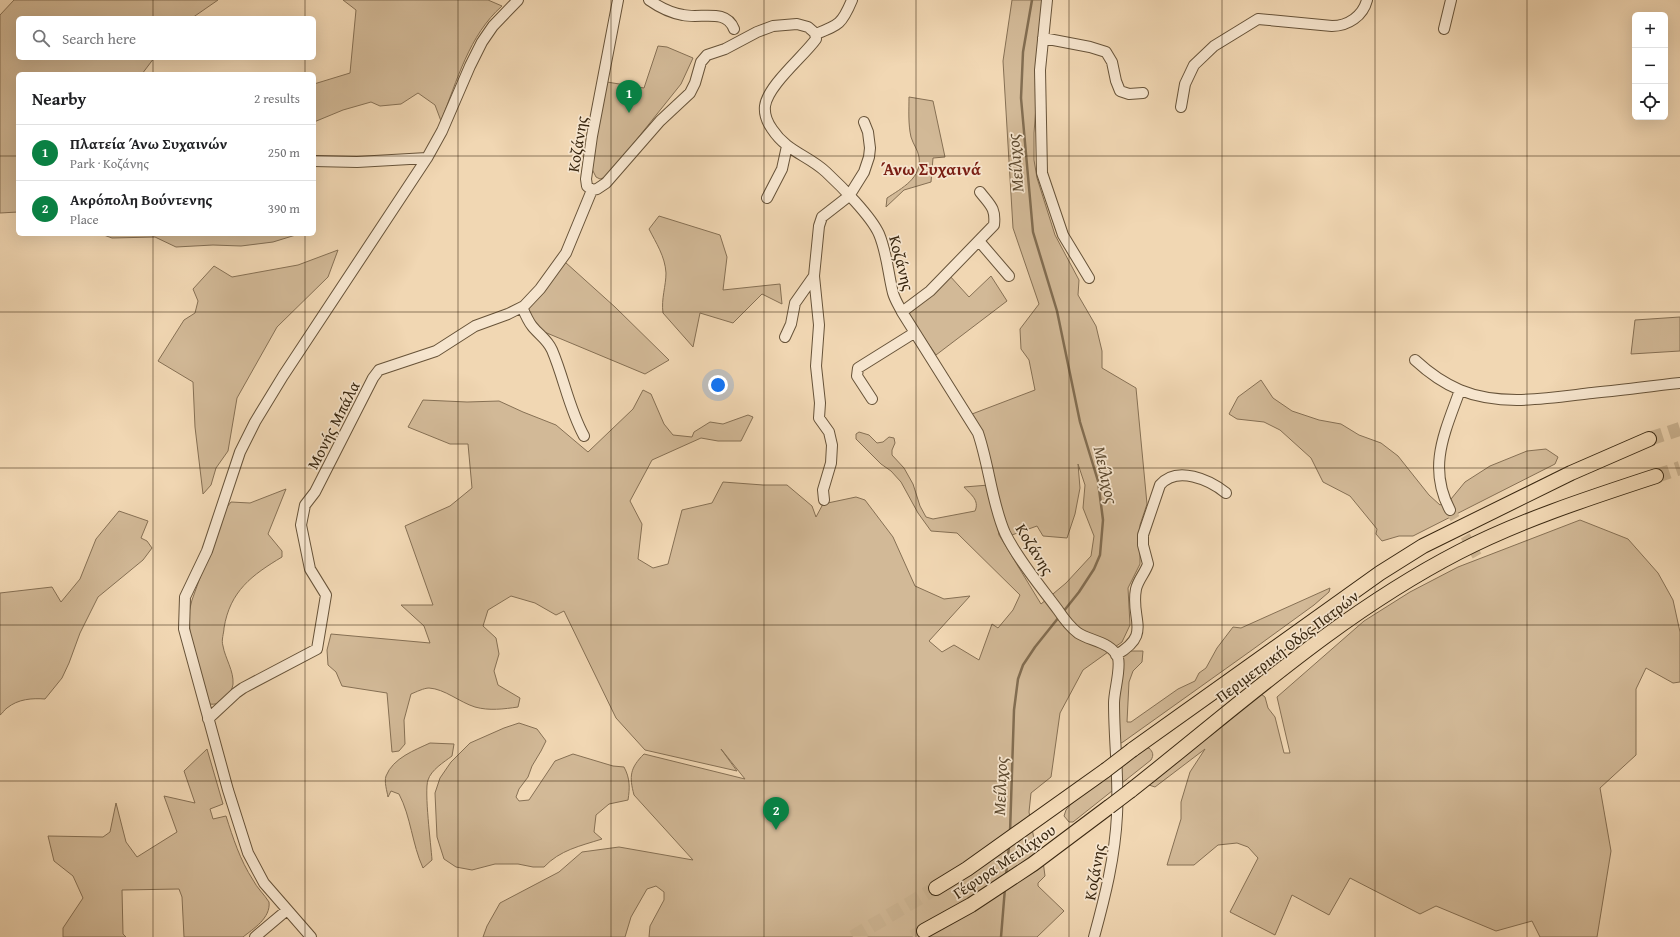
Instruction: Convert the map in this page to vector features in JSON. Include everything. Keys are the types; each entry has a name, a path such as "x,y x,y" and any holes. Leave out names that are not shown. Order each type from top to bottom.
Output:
{"highway":[{"name":"Περιμετρική Οδός Πατρών","path":"1067,796 1106,770 1380,573 1423,546 1578,469 1649,439"},
{"name":"Περιμετρική Οδός Πατρών","path":"1072,835 1130,791 1321,638 1395,589 1459,552 1515,526 1656,476"},
{"name":"Γέφυρα Μειλίχιου","path":"936,888 952,879 1067,796"},
{"name":"Γέφυρα Μειλίχιου","path":"924,931 1001,886 1072,835"}],"street":[{"path":"310,937 264,883 248,853 235,815 184,629 185,597 208,551 240,452 255,422 427,158 442,131 482,42 493,26 518,0"},
{"name":"Κοζάνης","path":"618,0 592,136 586,179 586,184 592,190 597,189 606,183 660,121 690,93 695,83 701,62 707,55 725,49 757,32 773,26 801,25 812,29 816,34 816,39 783,76 766,104 765,114 767,122 787,146 822,169 867,216 879,233 885,251 894,297 914,333 978,434 984,452 1000,518 1006,533 1051,601 1074,630 1085,637 1107,646 1116,655 1118,665 1114,702 1117,816 1110,876 1102,912 1094,937"},
{"path":"649,0 670,11 683,15 719,16 726,18 734,29"},
{"path":"816,34 833,27 842,21 852,0"},
{"path":"1047,0 1040,70 1042,173 1063,235 1090,278"},
{"path":"1182,107 1185,84 1194,65 1214,46 1258,19 1332,26 1344,25 1360,13 1365,7 1367,0"},
{"path":"1444,30 1452,0"},
{"path":"1043,38 1090,47 1106,52 1112,62 1120,91 1129,94 1143,93"},
{"path":"824,500 823,490 831,463 832,445 829,432 819,418 820,408 816,361 819,318 814,276 819,226 822,217 849,196 864,172 869,157 870,140 864,122"},
{"path":"767,198 782,169 787,146"},
{"path":"316,161 357,162 427,158"},
{"name":"Μονής Μπάλα","path":"208,719 243,688 317,649 326,595 310,569 301,525 302,516 305,505 315,492 373,378 379,370 436,351 475,326 522,307 540,289 566,253 592,190"},
{"path":"902,312 930,291 994,225 995,215 992,207 980,192"},
{"path":"979,241 1009,276"},
{"path":"785,337 795,303 814,276"},
{"path":"522,307 530,324 545,338 549,344 558,366 574,416 584,436"},
{"path":"872,399 857,376 858,368 914,333"},
{"path":"1415,360 1434,376 1460,390 1489,398 1530,400 1680,383"},
{"path":"1450,510 1440,486 1439,463 1445,434 1460,390"},
{"path":"1116,655 1130,645 1136,638 1138,631 1136,589 1148,564 1143,545 1144,535 1160,485 1173,476 1187,475 1204,480 1219,487 1226,493"},
{"path":"255,937 287,910"}],"shaded area":[{"path":"14,0 218,0 195,16 16,16 16,60 152,60 144,72 16,72 16,212 0,213 0,15"},
{"path":"343,0 488,0 502,6 481,31 472,45 441,121 435,105 418,93 401,104 380,106 371,102 343,110 316,121 316,83 350,73 356,10"},
{"path":"1012,0 1044,0 1034,133 1034,160 1037,178 1055,235 1079,280 1078,295 1096,326 1102,351 1102,368 1136,388 1147,504 1140,525 1140,564 1128,588 1130,625 1122,642 1083,670 1060,713 1051,777 1031,793 1029,812 1034,839 1041,846 1045,876 1038,883 1038,886 1064,911 1037,937 649,937 650,926 664,900 664,892 656,886 647,889 631,917 625,937 483,937 487,926 500,903 559,872 582,852 619,847 693,860 634,795 631,783 633,768 644,754 745,779 721,749 737,771 645,750 616,718 564,611 556,615 535,603 511,596 488,610 483,626 496,638 499,654 494,671 498,685 520,698 518,707 496,709 480,708 469,705 435,689 422,689 411,694 404,720 405,744 399,751 392,752 387,693 342,686 336,672 328,665 327,650 331,634 430,643 424,626 401,605 433,605 405,526 450,506 472,488 468,444 450,444 408,427 423,400 467,402 499,401 556,425 588,452 633,409 643,390 651,394 664,424 673,435 692,437 694,432 710,422 723,424 748,415 753,417 741,441 718,441 701,438 652,460 630,501 642,524 638,559 653,568 668,564 682,510 712,503 723,482 787,485 812,506 816,517 823,504 856,497 865,500 893,537 915,586 944,599 970,596 929,641 942,652 954,645 979,660 992,624 998,628 1013,610 1020,595 957,533 931,531 918,513 901,482 856,439 856,434 859,432 869,435 877,443 883,442 889,437 894,438 895,443 892,450 892,455 904,468 913,484 920,506 926,517 933,519 975,511 975,500 964,487 989,485 999,535 1041,604 1066,583 1091,556 1094,536 1083,508 1085,485 1078,464 1080,488 1075,514 1067,538 1043,536 1037,526 1009,536 972,414 1035,390 1029,360 1021,349 1020,329 1039,304 1013,228 1003,61"},
{"path":"658,46 667,47 693,58 681,84 613,169 600,179 596,177 592,169 607,82 644,88"},
{"path":"909,97 933,101 945,157 933,158 931,182 904,190 886,207 887,198 910,182 917,171 919,164 919,157 910,132"},
{"path":"659,216 720,235 727,257 723,290 780,284 782,304 762,294 733,323 700,313 693,347 663,313 666,278 664,261 649,229"},
{"path":"106,236 292,236 273,242 241,246 213,245 176,247 155,237 112,238"},
{"path":"338,250 328,277 277,327 237,398 228,451 216,468 211,485 203,494 195,427 193,382 158,361 184,320 195,313 198,301 193,289 214,266 232,277 298,265"},
{"path":"565,262 615,307 669,360 645,374 542,331 525,308"},
{"path":"949,275 969,297 991,276 1007,301 936,355 908,314"},
{"path":"1680,317 1680,351 1631,354 1635,320"},
{"path":"1261,380 1273,398 1292,411 1319,420 1341,424 1359,435 1381,443 1398,456 1429,495 1440,505 1451,499 1465,482 1490,466 1527,451 1546,449 1558,457 1555,464 1413,536 1399,536 1382,541 1376,534 1377,529 1350,496 1323,482 1311,458 1280,430 1264,422 1237,419 1229,414 1238,397"},
{"path":"286,489 268,534 282,551 282,557 261,570 244,585 231,604 227,615 222,641 232,674 233,684 230,692 225,698 218,703 210,704 207,699 190,633 189,612 192,600 224,511 231,502 250,503"},
{"path":"119,511 148,521 141,538 147,541 152,548 143,560 98,597 80,633 62,678 45,699 20,701 11,705 0,715 0,593 52,587 61,602 80,579 96,539"},
{"path":"1580,520 1628,539 1658,573 1673,600 1680,632 1680,682 1673,683 1646,668 1636,689 1636,755 1600,788 1611,851 1597,937 1540,937 1532,921 1496,931 1436,906 1420,914 1350,878 1329,915 1292,895 1275,935 1230,912 1258,858 1248,847 1237,843 1218,845 1194,865 1167,865 1181,819 1181,802 1190,772 1205,749 1155,787 1149,785 1154,780 1261,694 1265,697 1268,708 1275,717 1284,753 1290,753 1277,697 1364,621 1410,592 1458,567"},
{"path":"1330,588 1329,592 1314,605 1119,744 1117,721 1121,658 1129,651 1143,651 1142,662 1133,671 1129,682 1127,722 1131,722 1178,689 1195,681 1199,673 1206,668 1217,648 1233,627 1241,628"},
{"path":"519,723 537,729 546,741 532,766 528,777 519,789 516,797 519,801 529,800 555,761 573,754 613,766 624,767 629,783 628,800 609,804 596,815 594,832 602,839 578,846 557,856 544,867 533,867 518,864 495,864 472,870 456,867 444,859 437,837 435,793 440,778 451,762 470,743"},
{"path":"430,743 454,744 452,756 435,770 428,780 427,806 432,860 423,868 416,850 403,803 399,794 391,791 388,797 385,778 389,770 399,759"},
{"path":"1146,748 1149,748 1152,752 1153,757 1151,760 1073,822 1069,822 1064,816 1066,810 1071,804"},
{"path":"207,749 223,804 210,809 213,819 226,816 244,865 269,902 269,908 264,918 256,927 243,937 184,937 182,897 179,889 122,890 123,934 126,937 63,937 63,928 83,898 73,876 54,861 48,836 103,837 110,832 116,803 126,842 137,857 177,832 164,796 195,803 184,771"}],"waterway":[{"name":"Μείλιχος","path":"1032,0 1023,52 1021,98 1033,232 1057,311 1080,422 1098,481 1103,520 1100,555 1094,569 1079,592 1063,612"},
{"name":"Μείλιχος","path":"1010,833 1014,710 1018,679 1023,665 1059,617"},
{"name":"Μείλιχος","path":"1006,875 1009,846"},
{"name":"Μείλιχος","path":"1001,937 1005,888"}],"tunnel":[{"path":"1649,439 1680,429"},
{"path":"1656,476 1680,468"},
{"path":"1450,510 1477,556"},
{"path":"853,937 936,888"},
{"path":"913,937 924,931"}],"place":[{"name":"Πλατεία Άνω Συχαινών","path":"629,113"},
{"name":"Ακρόπολη Βούντενης","path":"776,830"}],"district":[{"name":"Άνω Συχαινά","path":"931,169"}]}
